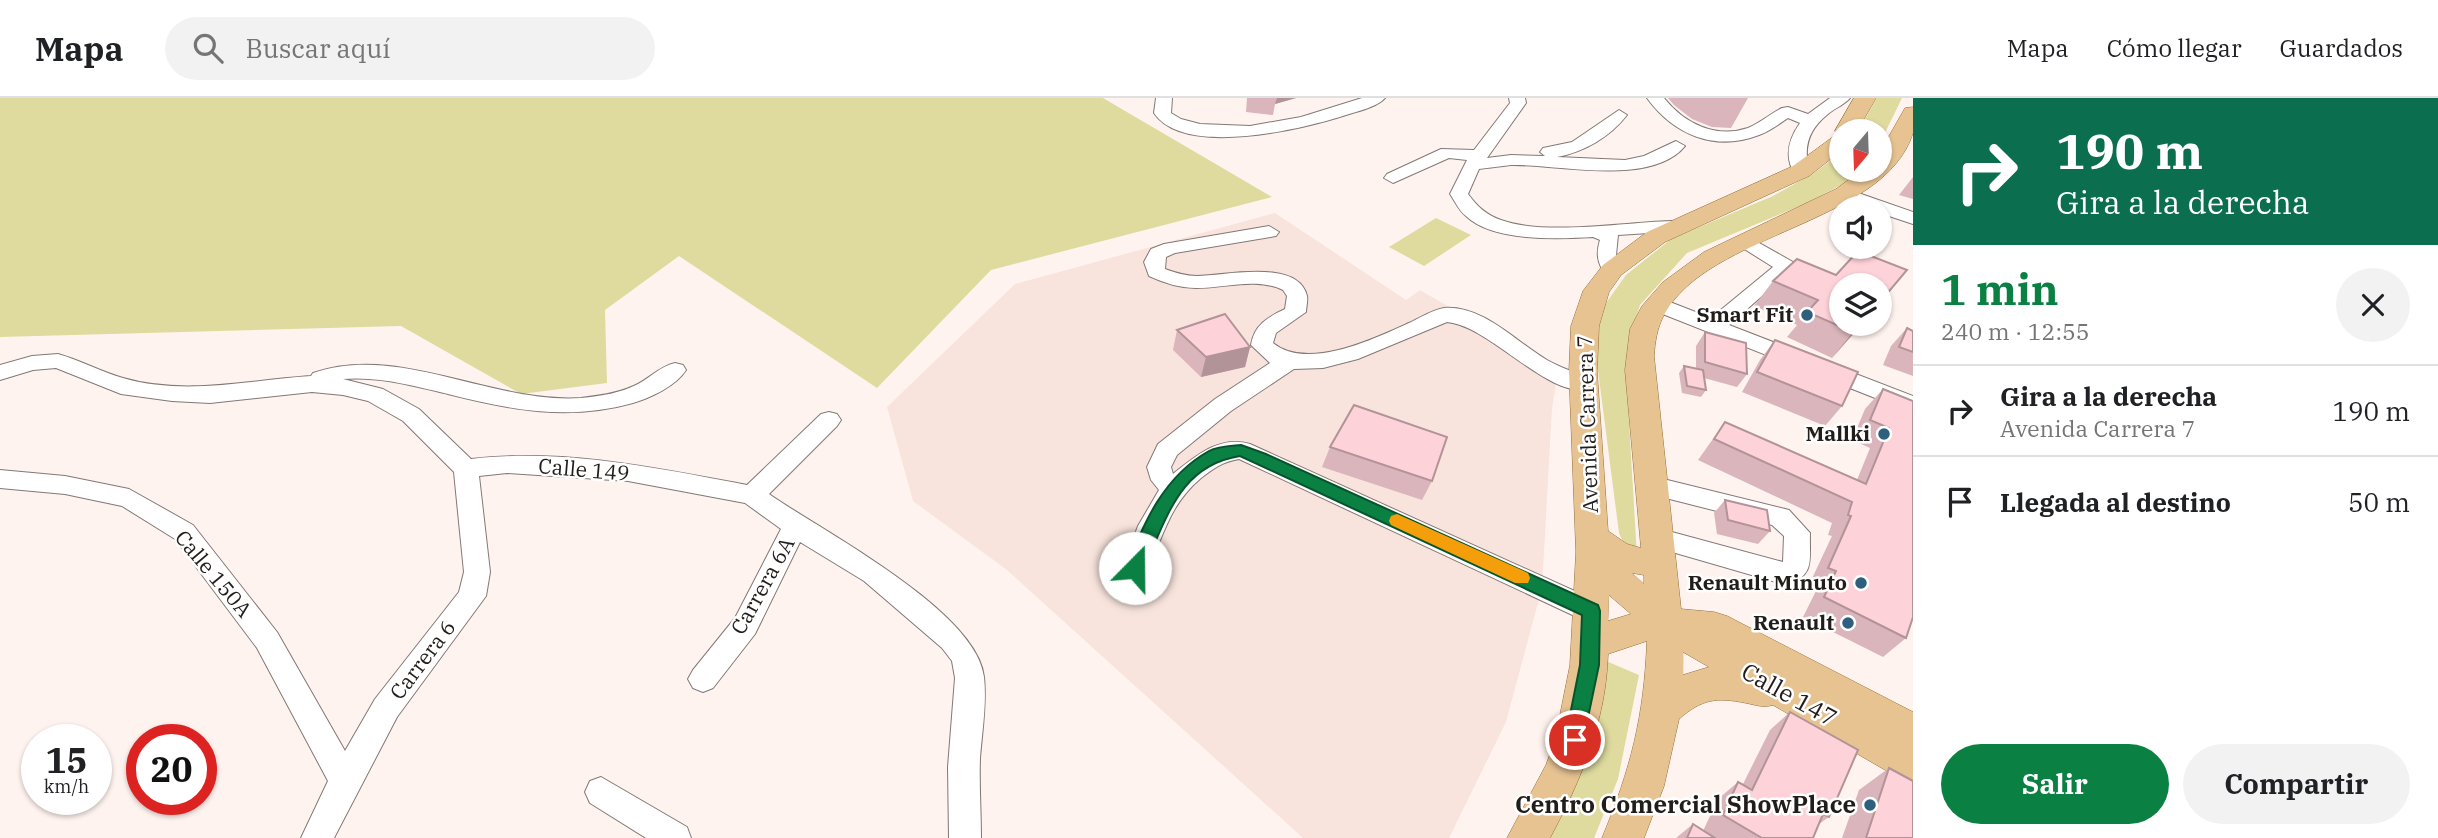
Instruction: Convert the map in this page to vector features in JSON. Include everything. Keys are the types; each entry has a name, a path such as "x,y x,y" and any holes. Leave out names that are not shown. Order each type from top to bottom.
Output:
{"main road":[{"path":"1853,119 1865,98"},
{"path":"1892,150 1911,120"},
{"name":"Avenida Carrera 7","path":"1528,838 1563,774 1575,740 1586,694 1591,628 1592,543 1584,342 1587,317 1596,291 1612,270 1673,227 1742,200 1801,170 1829,149"},
{"path":"1623,838 1648,777 1664,708 1662,579 1651,485 1642,350 1644,330 1657,304 1694,269 1745,241 1844,194 1860,182"},
{"path":"1592,543 1633,561 1662,579"},
{"name":"Calle 147","path":"1592,543 1617,581 1662,579 1802,702 1913,765"},
{"name":"Calle 147","path":"1662,579 1714,627 1910,722"},
{"name":"Calle 147","path":"1591,628 1626,629 1662,579"},
{"path":"1664,708 1691,687 1711,682 1754,688 1802,702"}],"street":[{"path":"1164,98 1160,104 1162,113 1170,121 1188,127 1213,130 1248,130 1308,121 1377,98"},
{"path":"1517,98 1518,103 1476,161 1460,194 1464,205 1482,217 1524,232 1540,234 1673,227"},
{"path":"1655,98 1678,124 1701,132 1733,135 1748,133 1788,112 1812,122"},
{"path":"1766,122 1765,104 1777,100 1834,102"},
{"path":"1801,170 1795,159 1799,136 1812,122 1815,114 1834,102"},
{"path":"1511,160 1529,153 1573,149 1598,134 1619,115"},
{"path":"1393,178 1447,153 1476,161 1625,165 1649,161 1676,146"},
{"path":"1844,194 1913,218"},
{"path":"1593,230 1611,237 1606,255 1612,270"},
{"path":"1269,232 1171,248 1158,253 1154,262 1156,272 1176,280 1212,282 1255,276 1289,285 1297,293 1298,302 1294,312 1272,324 1264,332 1262,345 1276,358 1288,362 1318,360 1378,346 1444,315 1456,314 1472,320 1539,365 1584,384"},
{"path":"1714,326 1786,266 1745,241"},
{"path":"1657,304 1913,405"},
{"path":"0,373 32,363 58,361 121,386 210,395 312,384 344,387 375,395 411,415 466,469"},
{"path":"1174,487 1163,480 1159,467 1167,450 1223,405 1288,362"},
{"path":"312,384 335,373 393,373 524,403 558,407 619,400 637,394 675,370"},
{"path":"752,495 829,420"},
{"path":"1135,568 1151,526 1174,487 1215,454 1241,450 1591,628"},
{"name":"Calle 149","path":"466,469 507,464 628,472 752,495 795,526 873,573 952,640 965,657 970,678 964,767 965,838"},
{"name":"Carrera 6","path":"317,838 386,708 472,596 477,572 466,469"},
{"name":"Calle 150A","path":"0,479 15,478 65,485 130,498 184,532 267,640 345,781"},
{"path":"1651,485 1780,517 1797,533 1796,568 1786,574 1662,579"},
{"name":"Carrera 6A","path":"703,679 746,626 795,526"},
{"path":"601,792 675,838"}],"shaded area":[{"path":"0,98 1103,98 1272,197 991,270 877,388 679,256 605,310 607,383 521,394 401,326 0,337"},
{"path":"1877,98 1902,98 1892,119 1865,119"},
{"path":"1829,162 1829,182 1845,182 1807,203 1687,253 1640,305 1630,336 1626,372 1637,556 1624,544 1619,533 1597,363 1599,326 1606,303 1626,275 1671,239 1773,196"},
{"path":"1275,213 1406,300 1420,290 1558,370 1552,409 1542,588 1506,722 1449,838 1303,838 1007,570 913,501 887,407 1015,284"},
{"path":"1436,218 1471,235 1424,266 1389,247"},
{"path":"1606,661 1639,675 1618,779 1594,838 1541,838"}],"building":[{"path":"1797,259 1831,273 1829,273 1829,322 1807,312 1818,300 1773,281"},
{"path":"1851,259 1879,259 1907,270 1892,288 1892,273 1838,273"},
{"path":"1225,314 1250,347 1206,357 1177,330"},
{"path":"1907,328 1913,331 1913,352 1899,347"},
{"path":"1705,332 1746,343 1747,374 1705,362"},
{"path":"1775,340 1858,372 1842,406 1757,372"},
{"path":"1684,366 1703,370 1706,390 1687,386"},
{"path":"1883,389 1913,401 1913,617 1906,638 1824,597 1836,571 1828,568 1851,516 1848,515 1852,502 1714,439 1725,422 1866,484 1889,428 1870,420"},
{"path":"1354,405 1447,437 1432,481 1330,447"},
{"path":"1725,500 1767,510 1770,531 1728,520"},
{"path":"1790,712 1858,750 1829,817 1823,814 1813,838 1762,838 1723,815 1738,782 1752,790"},
{"path":"1889,768 1913,781 1913,838 1866,838"},
{"path":"1693,824 1715,838 1687,838"}],"slow traffic":[{"path":"1397,521 1521,578"}],"place":[{"name":"Smart Fit","path":"1807,315"},
{"name":"Mallki","path":"1884,434"},
{"name":"Renault Minuto","path":"1861,583"},
{"name":"Renault","path":"1848,623"},
{"name":"Centro Comercial ShowPlace","path":"1870,805"}],"route":[{"path":"1135,568 1151,526 1174,487 1215,454 1241,450 1591,611 1586,694 1575,740"}]}
